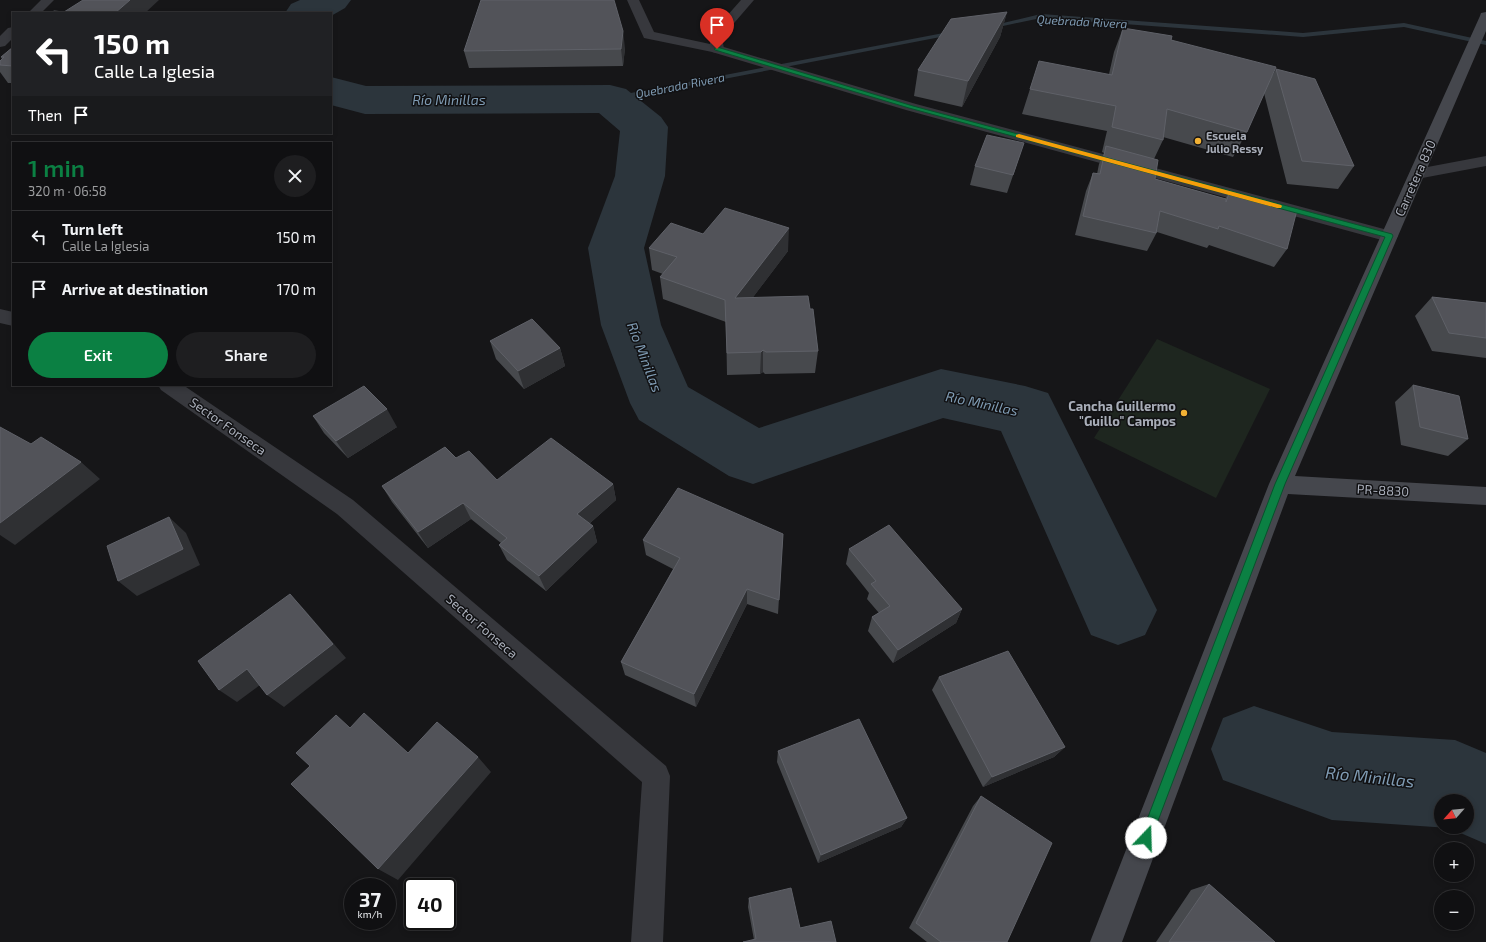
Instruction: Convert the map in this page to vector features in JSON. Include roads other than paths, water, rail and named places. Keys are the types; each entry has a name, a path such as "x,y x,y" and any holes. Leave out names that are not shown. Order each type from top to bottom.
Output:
{"street":[{"path":"42,6 58,0"},
{"name":"Carretera 830","path":"1106,942 1280,484 1486,16"},
{"path":"0,43 12,32"},
{"path":"717,49 911,107 1390,236"},
{"path":"0,316 12,319"},
{"name":"Sector Fonseca","path":"169,386 345,507 656,776 647,942"},
{"name":"PR-8830","path":"1280,484 1486,496"}],"lane":[{"path":"633,0 649,35 717,49 716,37 748,0"},
{"path":"1417,174 1486,161"}],"waterway":[{"name":"Río Minillas","path":"307,12 331,0"},
{"name":"Quebrada Rivera","path":"989,27 1041,16 1303,35 1404,25 1486,43"},
{"name":"Quebrada Rivera","path":"610,99 954,33"},
{"name":"Río Minillas","path":"332,91 365,100 610,99 644,127 640,176 616,248 631,325 662,403 753,457 941,393 1025,411 1118,610"},
{"name":"Río Minillas","path":"1254,749 1332,776 1455,784 1486,799"}],"place":[{"name":"Escuela Julio Ressy","path":"1198,141"},
{"name":"Cancha Guillermo \"Guillo\" Campos","path":"1184,413"}]}
